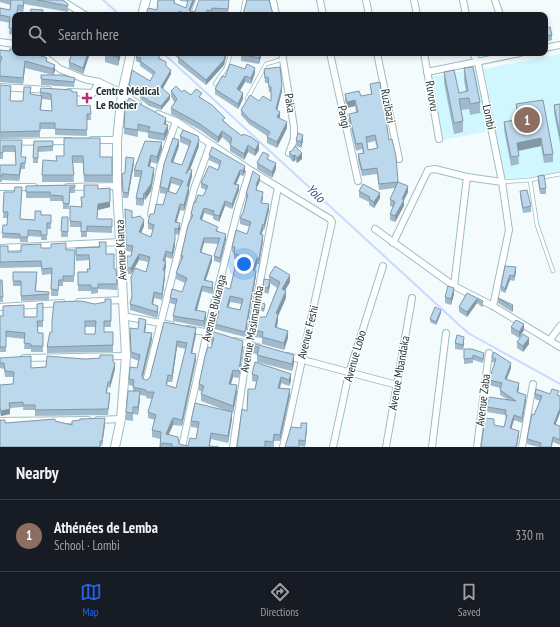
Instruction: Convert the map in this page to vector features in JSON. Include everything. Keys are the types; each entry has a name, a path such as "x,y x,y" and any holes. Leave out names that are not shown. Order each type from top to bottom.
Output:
{"street":[{"path":"61,0 81,12"},
{"path":"143,12 146,0"},
{"path":"273,0 275,12"},
{"path":"320,0 322,12"},
{"path":"366,0 368,12"},
{"path":"414,0 416,12"},
{"path":"463,0 465,12"},
{"path":"495,0 498,12"},
{"path":"0,42 12,44"},
{"path":"548,47 560,45"},
{"path":"44,56 60,69 84,79 99,82 122,93 147,110"},
{"name":"Avenue Kianza","path":"115,447 120,420 126,356 117,186 118,140 122,93 130,56"},
{"name":"Paka","path":"282,56 294,127 294,139 289,153"},
{"name":"Pangi","path":"331,56 358,181"},
{"name":"Ruzibazi","path":"378,56 399,159"},
{"name":"Ruvuvu","path":"424,56 439,139"},
{"name":"Lombi","path":"474,56 478,63 502,182 509,230 493,306"},
{"path":"427,72 507,56"},
{"path":"60,91 93,93 99,82"},
{"path":"0,87 52,90"},
{"path":"154,113 176,121 210,145 278,187"},
{"path":"151,214 160,168 176,121"},
{"path":"0,142 78,140"},
{"path":"86,140 118,140"},
{"path":"146,382 194,188 210,145"},
{"path":"393,243 428,170 435,169 467,177 502,182"},
{"name":"Avenue Bukanga","path":"182,447 238,209 250,170"},
{"path":"454,286 467,177"},
{"path":"62,186 117,186"},
{"path":"0,187 39,187"},
{"name":"Avenue Feshi","path":"278,187 330,219 333,227 301,360 283,447"},
{"name":"Avenue Masimaninba","path":"233,447 248,345 278,187"},
{"path":"375,229 454,286 493,306 560,347"},
{"path":"0,248 121,242"},
{"name":"Avenue Lobo","path":"333,447 350,373 383,266"},
{"name":"Avenue Mbandaka","path":"386,447 412,298"},
{"path":"0,307 123,300"},
{"path":"123,316 214,334"},
{"path":"550,340 560,326"},
{"path":"432,447 446,333"},
{"path":"228,338 263,349"},
{"path":"278,353 397,385"},
{"name":"Avenue Zaba","path":"477,447 489,353"},
{"path":"16,358 126,356"},
{"path":"522,447 533,384"},
{"path":"0,421 120,420"}],"lane":[{"path":"193,12 198,0"},
{"path":"243,12 245,0"},
{"path":"215,84 226,68 230,56"},
{"path":"245,103 266,64 282,56"},
{"path":"502,182 530,180 560,174"},
{"path":"530,180 537,225 553,271"}],"shaded area":[{"path":"560,54 560,172 505,179 484,69"},
{"path":"478,68 490,131 442,140 431,77"}],"building":[{"path":"11,0 24,0 23,6 18,5 17,12 12,12 12,28 9,28 10,17 0,15 0,8 10,10"},
{"path":"37,0 63,0 68,4 68,6"},
{"path":"158,0 174,0 174,3 186,8 188,0 193,0 189,10 191,12 147,12 148,8 157,10"},
{"path":"199,0 229,0 228,9 212,8 211,11 207,10 206,12 191,12 195,11"},
{"path":"247,0 269,0 272,12 244,12"},
{"path":"31,9 43,10 43,12 30,12"},
{"path":"548,27 550,27 552,35 548,36"},
{"path":"10,49 12,49 12,56 41,56 47,58 46,61 55,65 53,69 25,61 23,78 0,76 0,63 2,57 0,56 0,50 10,51"},
{"path":"71,56 87,56 83,68 69,62"},
{"path":"160,56 158,58 166,62 166,66 171,70 161,87 170,95 161,106 149,101 140,95 141,92 129,86 132,70 150,81 155,72 140,61 141,58 136,57"},
{"path":"225,56 224,60 206,80 178,57"},
{"path":"230,64 245,69 247,64 255,68 251,78 245,76 237,89 243,93 238,104 215,89 222,76 225,77"},
{"path":"280,67 282,86 276,109 280,112 277,117 287,122 277,142 267,137 270,132 249,119 241,110 250,95 259,101 263,96 271,101 271,87 269,87 268,77 265,78 264,69"},
{"path":"473,67 480,102 470,104 469,98 459,99 463,121 454,123 444,72 454,70 459,93 468,91 464,68"},
{"path":"41,75 62,75 75,78 74,82 41,79"},
{"path":"380,82 389,140 392,139 396,156 398,182 379,184 377,168 362,170 358,154 364,153 362,143 356,144 349,114 358,112 355,100 347,102 345,94 359,91 361,96 372,94 370,84","holes":["375,135 378,148 368,150 366,137"]},
{"path":"0,85 11,86 10,101 23,101 24,87 31,87 30,94 42,96 40,110 52,111 51,94 40,92 41,88 72,90 72,92 77,92 77,106 90,105 91,114 87,114 87,130 55,129 55,123 40,123 40,131 0,132"},
{"path":"176,86 182,92 184,90 191,95 196,89 202,93 199,97 212,105 225,118 222,120 242,136 243,134 251,137 259,143 255,150 248,145 244,154 230,145 232,138 222,131 218,137 200,124 171,108 177,99 171,91"},
{"path":"129,98 166,118 164,124 168,125 164,134 148,131 150,127 138,124 138,130 124,128 125,107"},
{"path":"543,100 553,154 544,155 541,138 517,143 519,156 511,157 504,122 519,119 516,104"},
{"path":"560,104 560,136 554,105"},
{"path":"183,130 198,136 199,140 186,174 189,169 192,170 187,186 189,186 184,205 180,204 175,222 180,223 178,229 175,228 175,240 172,253 166,251 163,261 166,261 163,270 165,271 162,294 154,292 152,304 158,306 157,312 130,304 132,296 131,277 135,268 146,272 150,257 139,254 131,268 127,268 127,256 131,256 133,246 126,245 125,209 132,211 132,218 140,216 144,220 139,232 151,237 154,225 148,223 150,214 154,214 156,204 163,205 167,191 176,194 183,181 171,177 168,189 160,187 164,164 173,138 179,140 171,162 182,165 191,141 180,136"},
{"path":"298,133 303,135 301,142 296,140"},
{"path":"64,138 100,138 100,157 112,157 112,175 84,175 83,156 72,156 74,175 42,175 43,160 57,161 56,156 64,156"},
{"path":"0,140 22,140 21,157 26,157 25,163 21,163 19,175 2,174 2,176 0,176 0,165 16,165 15,146 3,146 3,153 0,153"},
{"path":"34,141 53,141 53,146 38,147 38,158 33,158"},
{"path":"145,141 162,142 157,157 151,155 148,166 154,168 151,184 144,193 143,199 136,198 142,171 134,170"},
{"path":"295,146 302,153 297,158 289,152 292,151"},
{"path":"212,147 245,166 243,171 240,170 234,184 239,185 232,204 225,201 219,216 213,214 214,211 204,208 200,219 218,227 216,231 226,234 220,258 214,256 220,238 204,238 200,252 212,256 204,280 213,282 212,288 202,286 195,310 206,312 204,321 173,316 177,299 170,298 172,289 182,292 187,278 176,273 183,256 181,256 188,225 193,215 191,214 194,202 195,203 198,195 203,196 208,186 201,183 209,166 218,170 221,161 209,155"},
{"path":"263,152 269,155 267,159 276,163 272,172 257,163"},
{"path":"126,157 134,158 128,193 123,192 122,175 125,173"},
{"path":"253,171 260,176 256,185 256,190 263,192 261,203 269,204 264,225 263,224 260,234 263,235 259,259 257,258 253,270 256,271 245,332 214,324 216,323 219,311 223,287 230,289 234,267 239,255 234,254 235,247 232,247 236,230 247,234 251,222 240,218 243,213 248,194 246,194","holes":["230,296 243,299 240,310 227,307"]},
{"path":"544,175 546,188 540,189 538,176"},
{"path":"398,182 408,186 402,199 404,200 395,216 390,214 395,202 390,199"},
{"path":"363,184 380,193 374,202 369,199 370,197 359,191"},
{"path":"75,185 75,187 70,187 69,204 63,203 63,196 50,195 50,192 26,192 26,186"},
{"path":"84,185 98,185 98,189 110,188 110,202 98,204 97,219 112,219 112,227 87,226 87,231 81,232 81,222 70,221 70,206 82,207 81,197 84,197"},
{"path":"15,187 22,187 20,219 35,220 35,211 41,211 41,215 51,215 51,223 47,223 47,235 41,235 41,231 28,230 28,237 20,237 20,234 2,233 3,225 7,225 8,212 3,212 4,192 14,192"},
{"path":"527,190 531,206 523,208 520,191"},
{"path":"62,217 68,217 68,232 61,231"},
{"path":"99,242 106,242 106,254 114,254 114,269 116,269 117,284 98,284 98,288 91,288 91,285 78,285 78,272 88,272 87,269 90,269 89,255 76,255 76,248 100,247"},
{"path":"66,243 66,250 75,250 74,276 63,276 63,280 59,280 58,290 51,289 52,268 42,269 41,261 0,262 0,246 8,246 8,252 21,252 21,245 41,244 41,248 51,248 51,244"},
{"path":"275,266 290,275 282,289 286,291 276,313 278,314 275,327 288,331 284,343 262,337 263,332 254,330 257,317 266,317 280,282 269,276"},
{"path":"505,266 516,267 514,276 510,275 505,289 501,286"},
{"path":"13,272 37,272 35,291 49,292 49,294 21,296 21,281 13,281"},
{"path":"264,279 270,280 268,288 263,287"},
{"path":"0,280 2,280 3,297 0,297"},
{"path":"448,286 454,288 451,299 445,297"},
{"path":"467,293 483,301 482,303 477,299 467,312 459,307"},
{"path":"498,298 513,305 512,307"},
{"path":"105,299 111,299 111,321 104,321 104,332 113,332 113,345 47,347 50,332 52,332 54,302 81,301 95,304 105,302","holes":["85,321 96,321 95,334 85,334"]},
{"path":"260,302 265,304 264,309 259,307"},
{"path":"43,303 43,321 37,321 38,333 43,333 43,346 31,346 31,344 24,343 25,333 6,331 6,347 0,347 0,316 3,316 3,306 24,305 24,317 37,317 37,304"},
{"path":"435,307 441,310 436,322 430,319"},
{"path":"139,318 146,320 144,332 152,333 142,375 143,379 147,380 150,377 164,322 196,328 191,353 196,354 182,420 173,418 166,434 178,437 179,444 188,446 190,438 196,439 199,422 191,421 195,403 232,412 228,436 211,433 209,446 219,447 172,447 172,444 162,443 160,447 161,432 152,430 156,415 148,412 154,392 146,392 146,390 133,387 134,380 129,379 130,367 137,368 140,355 131,352 130,328 138,329","holes":["177,341 187,343 176,388 166,385 168,375 172,376"]},
{"path":"516,320 524,324 519,332 511,327"},
{"path":"211,331 243,341 239,371 233,370 229,384 237,385 233,406 201,394 204,386 199,384 205,356 208,347 211,348 214,338 210,337"},
{"path":"523,334 529,338 523,346 517,342"},
{"path":"457,335 464,337 463,345 455,343"},
{"path":"252,343 294,355 292,364 257,355 259,347 251,346"},
{"path":"464,349 472,349 484,353 483,359 473,355 473,358 464,359"},
{"path":"494,352 511,363 505,379 519,383 517,392 526,395 522,418 514,415 510,428 519,431 516,447 481,447 485,418 494,419 494,425 504,427 507,415 505,414 506,410 487,407 489,397 516,401 500,390 502,383 489,380 496,359 492,357"},
{"path":"100,355 113,355 113,362 115,363 110,382 108,382 106,393 110,393 108,409 35,410 35,405 23,405 23,402 9,403 10,409 1,411 0,385 13,384 14,372 5,371 4,363 0,363 0,358 31,356 31,368 46,367 47,356 85,359 100,358"},
{"path":"255,362 291,374 289,380 281,377 278,388 290,389 280,435 274,434 273,442 265,441 265,447 237,447 242,409 247,411 248,389 255,389 258,376 252,374"},
{"path":"536,389 550,394 552,389 559,391 557,395 560,396 560,408 554,424 560,426 560,440 553,437 551,447 540,447 541,443 527,439 532,414 534,415 542,396 535,394"},
{"path":"128,391 140,391 138,407 133,407 133,413 126,412"},
{"path":"105,418 100,447 0,447 0,420 5,420 5,423 55,419 55,421 72,425 72,421 80,419"},
{"path":"301,423 307,423 305,441 299,440 299,447 285,447 291,427 301,428"}],"waterway":[{"name":"Yolo","path":"103,0 117,12"},
{"name":"Yolo","path":"166,56 468,333 560,384"}],"place":[{"name":"Centre Médical Le Rocher","path":"87,98"},
{"name":"Athénées de Lemba","path":"527,120"}]}
